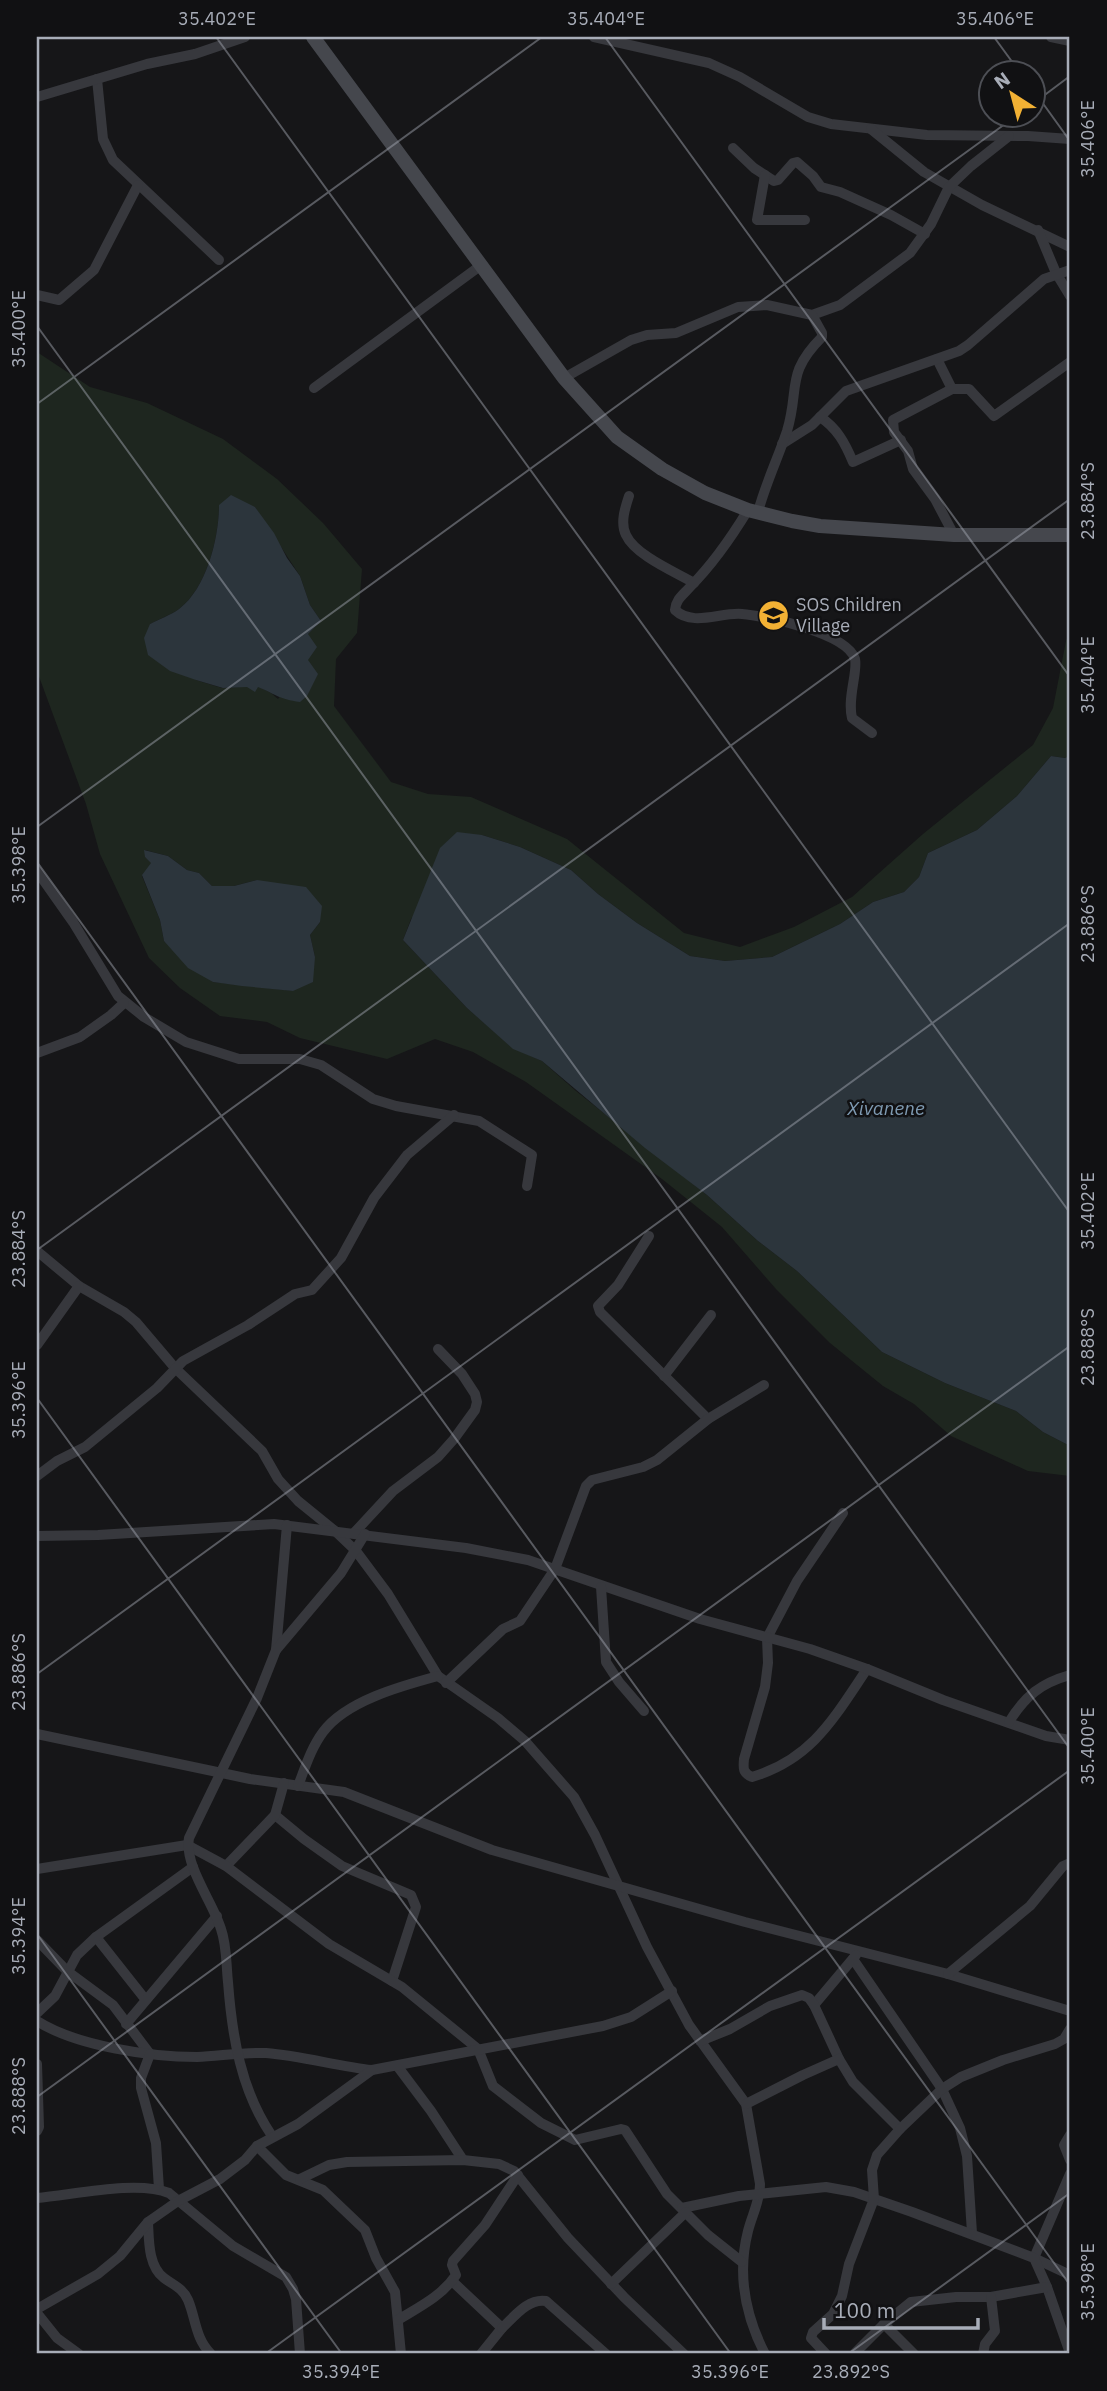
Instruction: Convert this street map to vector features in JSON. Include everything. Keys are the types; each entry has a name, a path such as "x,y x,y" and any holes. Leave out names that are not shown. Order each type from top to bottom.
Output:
{"main road":[{"path":"313,37 564,378 617,436 662,469 705,493 753,511 820,526 954,535 1070,535"}],"street":[{"path":"37,97 148,64 195,54 245,37"},
{"path":"594,37 709,63 740,77 807,117 846,127 951,136 1070,139"},
{"path":"1051,37 1070,41"},
{"path":"97,79 103,139 113,160 219,260"},
{"path":"870,128 924,172 949,187 1070,247"},
{"path":"564,378 631,340 647,335 676,333 738,307 767,306 813,315 840,305 910,253 925,234 949,187 1009,136"},
{"path":"733,148 774,181 797,162 821,187 891,215 925,234"},
{"path":"765,175 757,220 805,220"},
{"path":"37,295 59,300 94,270 138,185"},
{"path":"1038,230 1056,273 1070,296"},
{"path":"314,388 480,266"},
{"path":"782,444 802,433 840,394 852,387 937,359 968,345 1027,292 1056,273 1070,270"},
{"path":"813,315 822,337 803,358 794,380 791,414 782,444 753,511 676,602 675,610 680,615 698,618 732,614 767,619 833,638 849,651 855,661 850,697 852,718 872,733"},
{"path":"937,359 952,389"},
{"path":"954,535 913,469 908,451 894,432 893,420 952,389 969,389 994,416 1070,362"},
{"path":"820,417 830,424 842,439 853,462 901,440"},
{"path":"629,496 624,518 626,536 639,550 694,583"},
{"path":"37,871 74,922 118,996 144,1017 194,1045 239,1059 300,1059 321,1065 373,1098 396,1106 479,1121 531,1153 533,1157 527,1186"},
{"path":"37,1053 80,1037 124,1003"},
{"path":"37,1476 57,1461 85,1447 157,1388 183,1361 248,1325 295,1294 312,1290 341,1258 374,1198 407,1155 454,1115"},
{"path":"649,1236 618,1285 598,1306 600,1312 708,1419"},
{"path":"37,1251 79,1286 136,1322 175,1368 261,1451 278,1479 298,1501 356,1551 388,1594 442,1680 498,1718 525,1741 575,1797 672,1992 700,2042 746,2104 760,2194 748,2229 741,2262 749,2314 765,2354"},
{"path":"37,1345 79,1286"},
{"path":"664,1376 710,1315"},
{"path":"276,1650 341,1573 356,1551 359,1534 393,1491 438,1457 475,1409 475,1394 462,1374 439,1349"},
{"path":"298,1786 313,1749 324,1731 343,1713 364,1701 442,1680 503,1629 520,1621 555,1569 586,1486 592,1480 650,1463 708,1419 764,1385"},
{"path":"843,1513 797,1581 767,1638 765,1687 743,1770 752,1777 764,1774 806,1751 823,1732 867,1669"},
{"path":"37,1536 99,1535 274,1524 466,1548 528,1560 700,1619 867,1669 943,1700 1046,1736 1070,1740"},
{"path":"272,2136 251,2099 238,2053 230,2003 226,1949 217,1916 193,1867 187,1845 257,1698 276,1650 287,1525"},
{"path":"601,1587 606,1662 644,1711"},
{"path":"1009,1722 1021,1704 1043,1684 1070,1675"},
{"path":"37,1734 222,1773 344,1792 492,1850 856,1955 948,1974 1070,2011"},
{"path":"226,1866 275,1815 284,1783"},
{"path":"275,1815 342,1866 411,1895 416,1907 392,1981"},
{"path":"37,1869 187,1845 226,1866 329,1944 392,1981 478,2049 493,2086 541,2123 575,2140 625,2130 667,2194 708,2235 741,2262"},
{"path":"948,1974 1030,1906 1063,1866 1070,1863"},
{"path":"37,2013 55,1996 77,1955 96,1937 193,1867"},
{"path":"126,2024 217,1916"},
{"path":"96,1937 145,1999"},
{"path":"37,1940 67,1971 105,1997 150,2054"},
{"path":"814,2006 856,1955"},
{"path":"856,1955 942,2089 965,2145 972,2233"},
{"path":"37,2021 49,2029 75,2037 150,2054 200,2057 238,2053 284,2055 372,2070 603,2026 631,2017 672,1992"},
{"path":"700,2042 730,2029 769,2006 795,1996 809,1998 853,2082 900,2129"},
{"path":"826,2354 811,2338 813,2332 834,2314 838,2304 849,2264 874,2199 872,2171 877,2155 942,2089 961,2077 1003,2060 1055,2044 1064,2039 1070,2029"},
{"path":"150,2054 141,2078 141,2088 156,2143 159,2189"},
{"path":"746,2104 839,2059"},
{"path":"37,2064 37,2131"},
{"path":"398,2067 463,2160"},
{"path":"79,2354 57,2338 37,2311 111,2264 148,2222 178,2201 220,2179 272,2136 298,2124 372,2070"},
{"path":"1070,2135 1064,2145 1070,2160"},
{"path":"257,2147 286,2175 323,2190 365,2230 376,2258 395,2292 401,2354"},
{"path":"300,2179 329,2165 347,2162 463,2160 499,2165 518,2175 568,2238 611,2284 684,2354"},
{"path":"398,2320 429,2301 452,2281 456,2276 453,2262 485,2225 518,2175"},
{"path":"1070,2175 1034,2258 1070,2353"},
{"path":"37,2198 136,2187 159,2189 169,2193 233,2246 286,2277 296,2299 300,2354"},
{"path":"611,2284 684,2210 716,2199 827,2187 854,2192 972,2233 1070,2274"},
{"path":"148,2222 150,2246 157,2271 177,2286 188,2299 198,2337 211,2354"},
{"path":"452,2281 502,2328"},
{"path":"854,2354 911,2302 956,2297 991,2297 1047,2287"},
{"path":"983,2354 985,2344 995,2331 991,2297"},
{"path":"481,2354 502,2328 530,2303 538,2300 546,2301 606,2354"},
{"path":"884,2324 914,2354"}],"shaded area":[{"path":"37,352 90,387 147,403 223,439 277,479 323,523 362,569 357,633 336,659 334,706 391,782 428,794 471,797 567,839 684,933 740,947 794,927 852,897 923,834 1033,745 1053,708 1070,630 1070,756 1051,756 1017,796 977,830 928,853 919,877 904,892 873,902 840,924 772,957 725,961 690,956 637,923 571,870 520,847 482,835 411,919 403,940 467,1008 513,1048 542,1061 707,1195 758,1241 797,1271 882,1352 945,1383 1016,1411 1043,1432 1070,1446 1070,1476 1028,1471 951,1436 914,1404 883,1386 830,1343 776,1289 722,1227 662,1179 526,1082 473,1052 435,1039 387,1059 300,1038 267,1022 220,1016 180,988 149,958 100,854 86,804 37,671","holes":["219,505 255,507 300,576 310,605 321,621 308,634 308,660 278,699 258,686 222,688 196,680 150,624 179,609 197,588 214,546","145,850 168,856 187,870 199,873 212,886 234,886 257,880 320,922 310,935 315,957 293,991 213,982 164,941 160,920 142,876 152,863 145,857"]}],"water":[{"path":"231,495 255,507 274,533 300,576 310,605 321,621 308,634 317,647 308,660 318,674 307,696 300,702 282,698 258,687 255,692 247,687 223,688 196,680 170,671 148,655 144,638 150,624 179,609 189,600 204,575 217,532 219,505"},
{"name":"Xivanene","path":"1051,756 1070,756 1070,1446 1043,1432 1016,1411 945,1383 882,1352 797,1271 758,1241 707,1195 645,1148 542,1061 513,1049 467,1008 403,940 440,848 457,832 482,835 520,847 571,870 637,923 690,956 725,961 772,957 840,924 873,902 904,892 919,877 928,853 977,830 1017,796"},
{"path":"144,850 168,856 187,870 199,873 212,886 234,886 257,880 306,887 322,906 320,922 310,935 315,957 313,982 293,991 242,986 213,982 188,968 164,941 160,920 142,875 151,863 145,857"}],"place":[{"name":"SOS Children Village","path":"773,615"}]}
